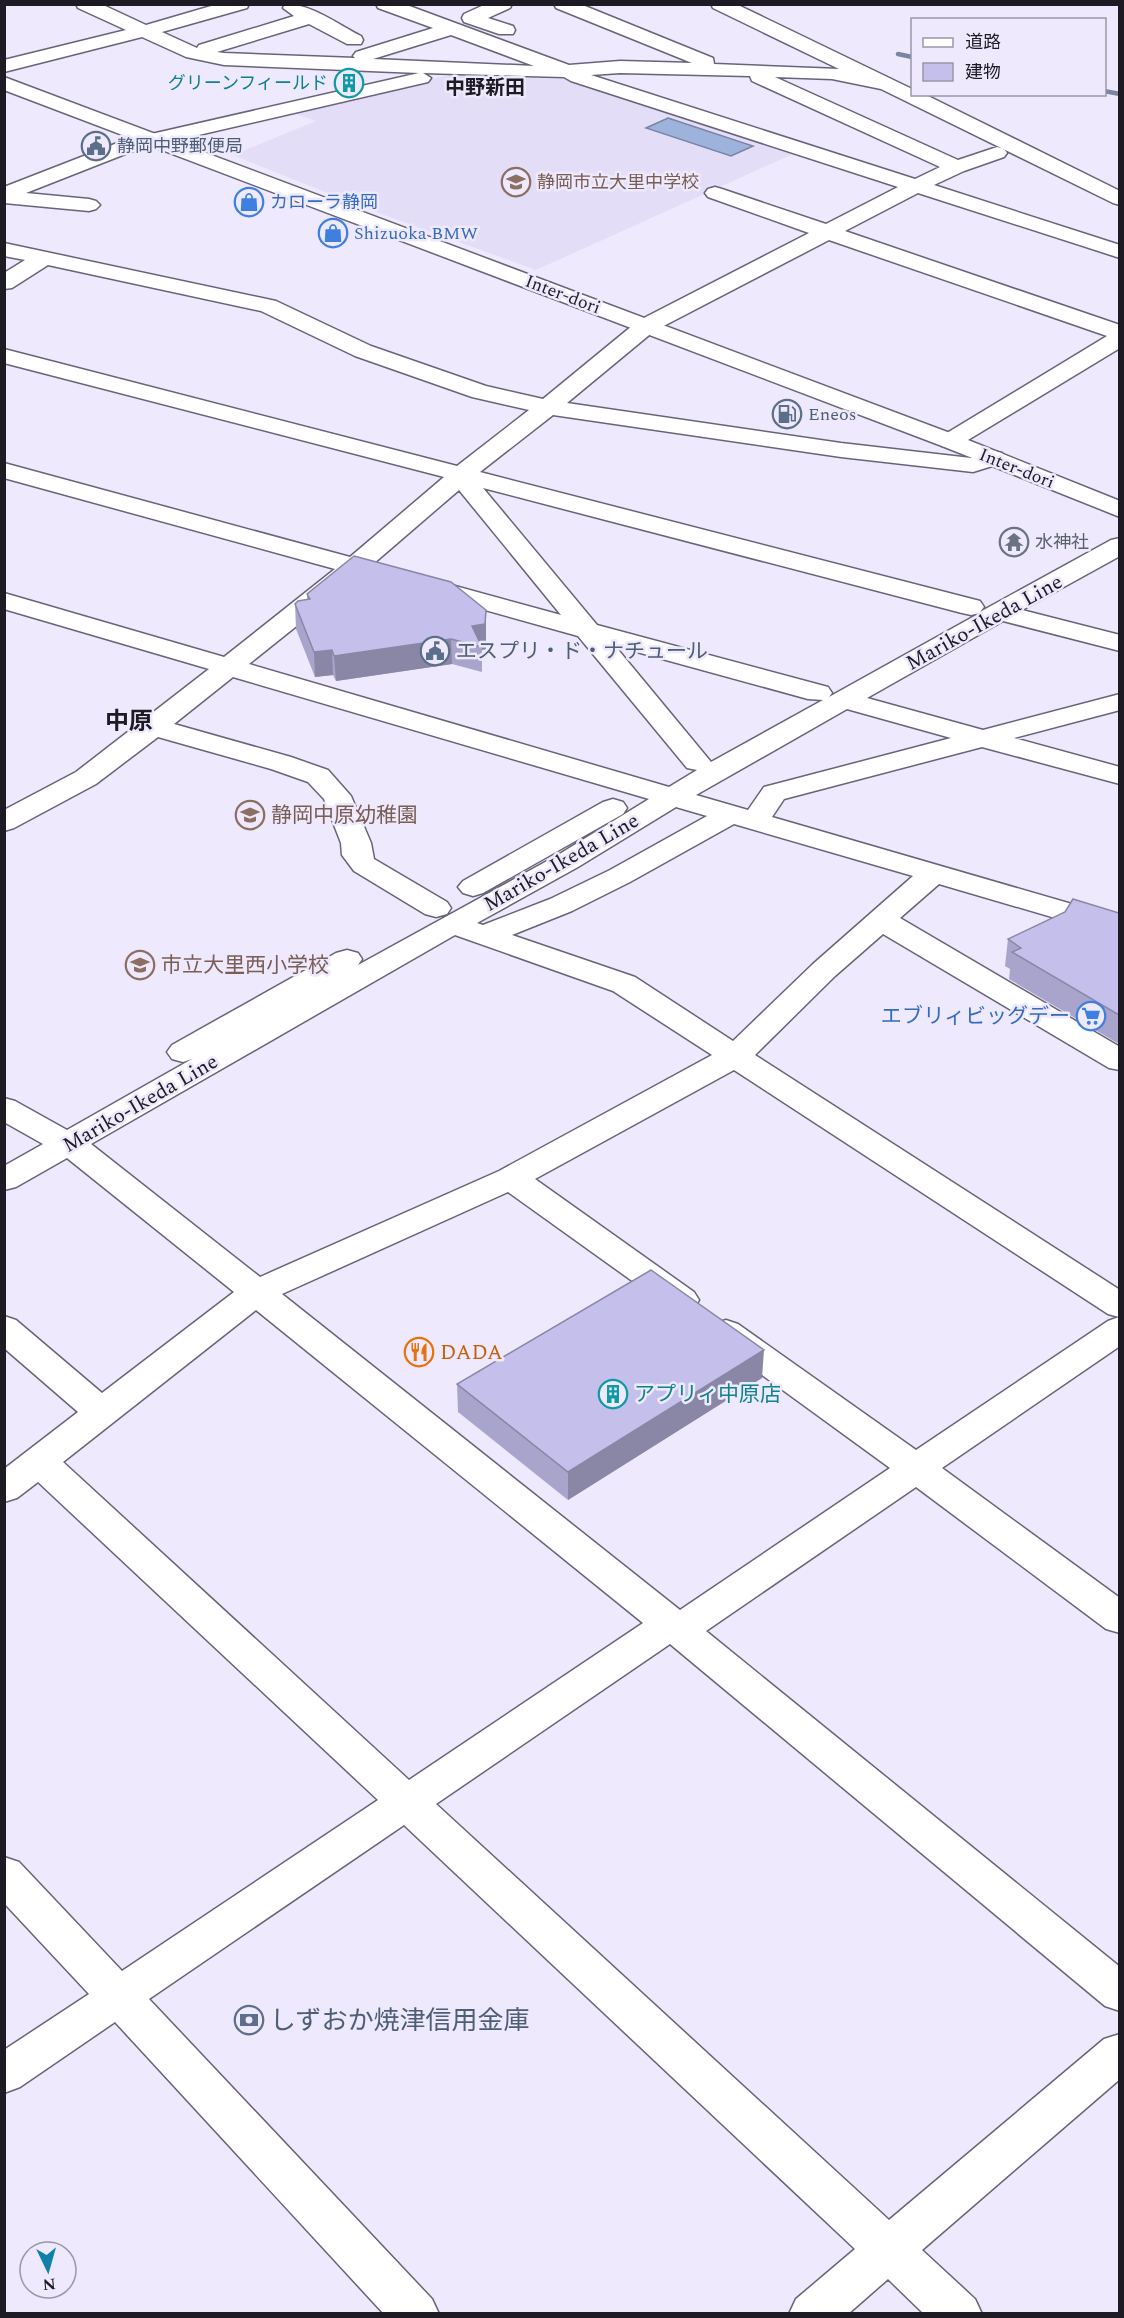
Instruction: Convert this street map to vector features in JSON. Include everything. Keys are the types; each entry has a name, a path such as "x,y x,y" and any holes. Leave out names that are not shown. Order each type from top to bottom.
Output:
{"street":[{"path":"85,4 193,53 224,59 570,72 610,67 832,73 887,84"},
{"path":"4,66 144,32 240,4"},
{"path":"284,4 354,40"},
{"path":"385,4 450,30 570,72 578,77 1119,252"},
{"path":"503,4 471,18 610,67"},
{"path":"563,4 736,70 957,167"},
{"path":"720,4 911,96"},
{"path":"193,53 312,17"},
{"path":"339,63 450,30"},
{"path":"4,196 132,144 462,69"},
{"name":"Inter-dori","path":"4,83 950,441 1119,510"},
{"path":"911,96 1119,199"},
{"path":"4,822 86,778 154,727 355,566 460,476 646,326 914,187 957,167 997,153"},
{"path":"715,193 1119,333"},
{"path":"4,196 89,204"},
{"path":"4,249 268,306 363,351 480,392 548,407 841,450 973,465 993,458"},
{"path":"4,283 42,259"},
{"path":"950,441 1119,338"},
{"path":"4,356 970,607"},
{"path":"4,470 1119,776"},
{"path":"460,476 698,762"},
{"name":"Mariko-Ikeda Line","path":"661,793 831,696 970,607 1119,525"},
{"name":"Mariko-Ikeda Line","path":"4,1180 57,1138 444,916 568,861 661,793 698,762 1001,613 1119,545"},
{"path":"4,601 1119,928"},
{"path":"1001,613 1119,643"},
{"path":"486,934 561,905 743,817 774,793 1119,702"},
{"path":"154,727 318,776 341,803 356,843 357,855 364,865 444,916 486,934 624,984 1119,1306"},
{"path":"4,1489 256,1292 511,1178 735,1056 880,919 934,873"},
{"path":"880,919 1119,1061"},
{"path":"4,1108 57,1138 256,1292 675,1627 1119,1993"},
{"name":"Mariko-Ikeda Line","path":"4,1154 57,1138"},
{"path":"511,1178 916,1468 1119,1619"},
{"path":"4,1328 102,1413"},
{"path":"4,2074 120,1998 408,1801 916,1468 1119,1329"},
{"path":"40,1461 958,2313"},
{"path":"4,1874 414,2313"},
{"path":"813,2313 1119,2052"}],"shaded area":[{"name":"静岡市立大里中学校","path":"450,75 569,79 793,154 536,270 365,208 233,155 316,121 290,112"}],"water":[{"path":"668,118 753,146 731,156 646,128"}],"building":[{"path":"354,556 451,582 486,610 485,624 472,626 482,647 451,639 334,656 332,650 314,652 295,604 298,601 310,599 307,594"},
{"path":"1073,899 1119,913 1119,1015 1012,952 1021,948 1008,939 1065,912"},
{"name":"アプリィ中原店","path":"651,1270 764,1350 568,1472 457,1384"}],"waterway":[{"path":"898,54 911,57"},
{"path":"1106,91 1120,94"}],"place":[{"name":"グリーンフィールド","path":"349,83"},
{"name":"静岡中野郵便局","path":"96,146"},
{"name":"静岡市立大里中学校","path":"516,182"},
{"name":"カローラ静岡","path":"249,202"},
{"name":"Shizuoka BMW","path":"333,233"},
{"name":"Eneos","path":"787,414"},
{"name":"水神社","path":"1014,542"},
{"name":"エスプリ・ド・ナチュール","path":"435,651"},
{"name":"静岡中原幼稚園","path":"250,815"},
{"name":"市立大里西小学校","path":"140,965"},
{"name":"エブリィビッグデー","path":"1091,1016"},
{"name":"DADA","path":"419,1352"},
{"name":"アプリィ中原店","path":"613,1394"},
{"name":"しずおか焼津信用金庫","path":"249,2020"}],"district":[{"name":"中野新田","path":"485,87"},
{"name":"中原","path":"129,721"}]}
